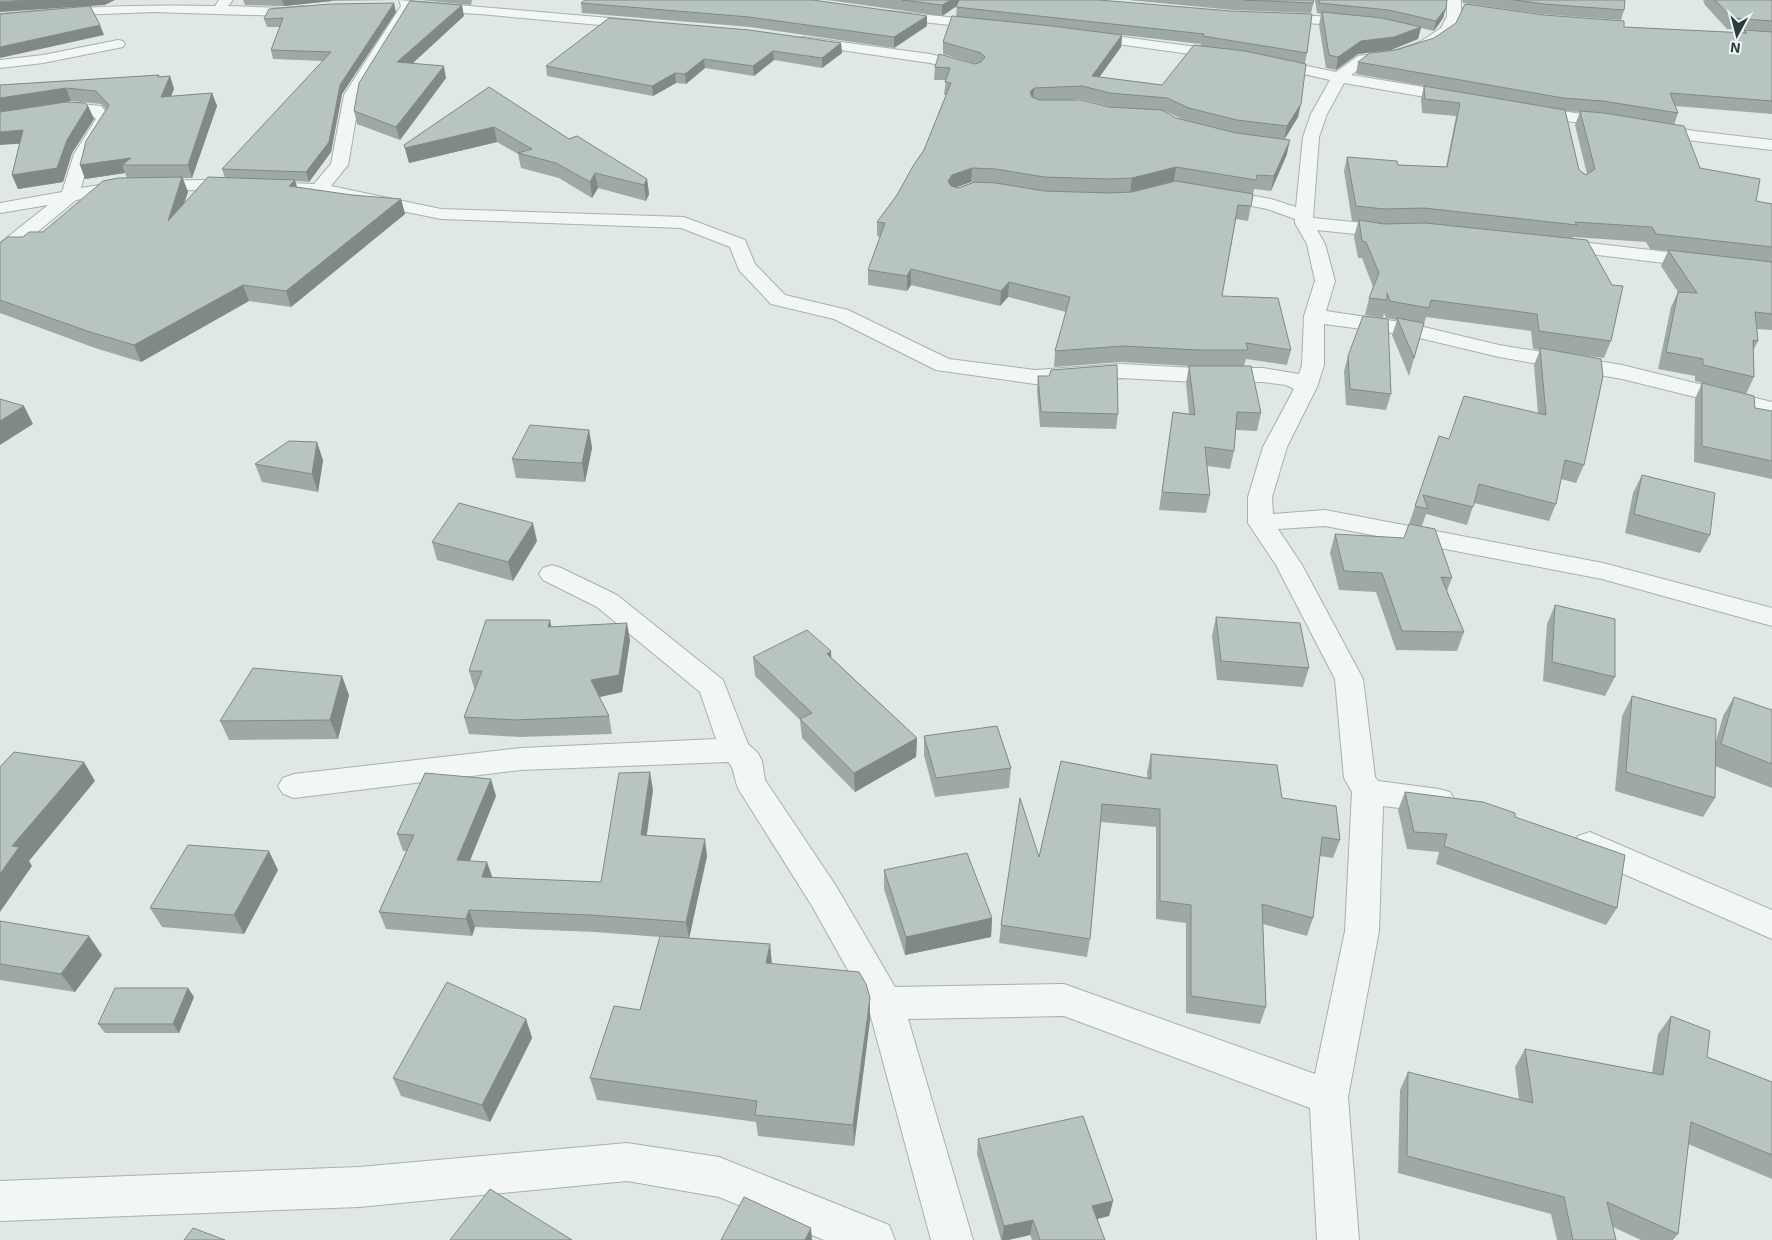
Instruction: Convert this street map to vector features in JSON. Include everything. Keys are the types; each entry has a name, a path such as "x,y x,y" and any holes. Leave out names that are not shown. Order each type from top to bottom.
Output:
{"street":[{"path":"319,190 339,165 352,95 402,4 660,26"},
{"path":"1338,1240 1329,1097 1362,931 1368,792 1360,778 1349,678 1289,565 1261,523 1260,497 1275,447 1306,386 1313,365 1314,316 1324,281 1316,244 1304,220 1301,149 1310,137 1319,114 1339,77 1363,59 1393,56 1425,45 1428,35 1447,30 1454,16 1454,4 1470,10"},
{"path":"0,18 77,11 222,5 284,12 322,8"},
{"path":"875,12 1001,27"},
{"path":"1256,17 1365,23"},
{"path":"1070,34 1248,59 1474,100"},
{"path":"791,40 884,53 918,55 976,70"},
{"path":"0,64 43,59 118,44"},
{"path":"0,120 71,108 95,109 104,118 82,154 70,196 0,252"},
{"path":"1512,108 1559,117 1599,120 1695,136 1772,145"},
{"path":"0,208 124,186 207,185 319,190 369,198 441,214 684,223 738,244 746,266 778,300 841,314 944,364 1035,377 1121,371 1195,375 1263,375 1292,379 1306,386"},
{"path":"1202,192 1271,204 1304,220 1380,232 1412,231"},
{"path":"1542,244 1772,270"},
{"path":"1314,316 1407,329 1498,351 1622,372 1772,409"},
{"path":"1261,523 1325,518 1603,571 1772,617"},
{"path":"552,574 607,601 713,687 735,750 747,760 750,782 824,896 885,1003 952,1240"},
{"path":"294,786 521,759 735,750"},
{"path":"1368,792 1467,805"},
{"path":"1559,835 1596,847 1772,925"},
{"path":"885,1003 1064,1000 1329,1097"},
{"path":"0,1201 359,1187 627,1162 719,1177 874,1240"}],"building":[{"path":"0,0 29,0 0,2"},
{"path":"585,0 813,0 927,16 894,37 749,17 581,3"},
{"path":"902,0 951,0 942,5"},
{"path":"959,0 1099,0 1231,11 1312,14 1307,53 1203,36 1204,34 956,7"},
{"path":"1243,0 1314,0 1313,3"},
{"path":"1319,0 1447,0 1446,8 1436,21 1389,10 1319,3"},
{"path":"1514,0 1625,0 1624,10"},
{"path":"1715,0 1772,0 1772,21 1732,18"},
{"path":"410,1 462,5 397,62 444,66 396,127 354,111 359,83"},
{"path":"394,3 340,85 329,142 306,172 222,169 331,52 271,50 283,18 264,19 269,9 330,4"},
{"path":"1465,4 1544,15 1624,21 1624,27 1747,33 1744,30 1772,32 1772,101 1670,93 1678,113 1603,101 1563,98 1358,62 1370,53 1396,50 1434,38 1456,23"},
{"path":"90,6 100,25 0,47 0,14"},
{"path":"1322,12 1382,18 1421,27 1394,37 1361,41 1338,57 1329,55"},
{"path":"952,16 1122,35 1092,76 1162,85 1194,45 1245,51 1306,64 1301,104 1287,126 1237,120 1189,108 1167,98 1110,93 1082,86 1034,88 1030,92 1032,97 1039,100 1081,100 1109,107 1162,110 1176,118 1236,133 1290,140 1274,176 1257,175 1256,180 1176,167 1132,178 1109,179 1044,177 996,169 972,168 952,175 948,181 951,186 958,188 975,182 996,183 1044,191 1109,193 1132,192 1176,181 1253,194 1251,206 1238,205 1222,296 1278,298 1291,350 1246,343 1248,350 1198,350 1123,346 1055,351 1070,297 1009,282 1001,291 911,269 907,276 868,270 885,223 877,222 897,195 924,150 951,83 945,82 950,68 935,67 939,54 975,64 981,62 985,57 981,53 943,42"},
{"path":"609,18 749,30 841,43 822,58 773,51 753,66 704,59 685,74 675,73 652,86 546,66"},
{"path":"159,75 158,77 170,76 161,97 212,93 188,165 122,165 131,158 80,165 86,141 109,105 96,91 66,88 0,98 0,85"},
{"path":"1424,86 1565,110 1579,170 1586,175 1595,169 1580,111 1684,126 1700,168 1760,179 1756,201 1772,204 1772,247 1656,234 1652,227 1575,222 1577,225 1424,208 1384,209 1356,206 1347,157 1397,161 1398,165 1447,167 1460,103 1425,99"},
{"path":"489,87 569,139 577,136 647,179 644,185 595,173 590,182 556,163 518,153 532,149 494,127 405,148 404,145"},
{"path":"66,102 85,103 88,106 67,140 57,168 12,175 23,130 0,132 0,112"},
{"path":"182,177 168,221 208,177 295,180 289,186 352,195 401,199 286,291 243,285 134,345 87,331 0,300 0,243 8,237 23,237 29,232 43,232 103,181 118,178"},
{"path":"1359,220 1384,224 1425,223 1587,240 1612,285 1623,286 1611,341 1539,331 1537,314 1431,300 1429,308 1390,301 1387,293 1387,300 1369,298 1379,273 1366,242 1362,241"},
{"path":"1668,250 1772,262 1772,314 1755,312 1758,341 1753,340 1754,377 1703,365 1703,359 1666,352 1678,292 1697,293"},
{"path":"1363,316 1388,319 1391,394 1350,389 1348,356"},
{"path":"1397,318 1424,323 1414,358"},
{"path":"1540,348 1601,359 1603,376 1584,465 1565,460 1556,504 1479,484 1473,507 1423,495 1428,509 1415,506 1439,436 1449,439 1464,396 1546,415"},
{"path":"1117,365 1118,414 1041,412 1038,376 1049,376 1051,370"},
{"path":"1189,366 1251,366 1261,413 1237,412 1234,451 1205,447 1210,495 1162,492 1173,412 1195,415"},
{"path":"1702,383 1754,396 1755,408 1772,411 1772,461 1702,446"},
{"path":"0,399 24,406 0,421"},
{"path":"530,425 589,430 582,463 512,459"},
{"path":"289,441 317,442 312,474 255,464"},
{"path":"1642,475 1715,493 1710,535 1634,514"},
{"path":"459,503 533,523 508,562 432,542"},
{"path":"1409,524 1435,529 1452,578 1441,577 1464,632 1402,631 1382,573 1344,571 1335,534 1404,538"},
{"path":"1555,605 1615,619 1615,677 1552,662"},
{"path":"1216,617 1300,623 1309,668 1221,661"},
{"path":"486,620 550,620 548,627 627,623 619,675 591,680 609,716 515,720 464,717 482,671 469,671"},
{"path":"807,630 831,651 827,654 917,738 854,773 800,719 812,713 753,657"},
{"path":"253,668 342,676 330,720 220,721"},
{"path":"1632,696 1716,719 1715,798 1626,772"},
{"path":"1734,697 1772,710 1772,764 1721,744"},
{"path":"997,726 1011,768 936,778 924,736"},
{"path":"14,752 84,762 12,846 19,847 0,874 0,767"},
{"path":"1151,754 1277,765 1282,798 1336,806 1340,840 1322,837 1313,918 1262,904 1266,1007 1191,996 1191,905 1160,901 1160,809 1102,804 1090,939 1001,925 1020,798 1039,857 1061,761 1151,779"},
{"path":"650,772 641,835 705,839 686,922 590,915 469,910 466,919 379,912 414,835 397,834 425,773 491,779 457,860 487,862 482,877 601,882 619,773"},
{"path":"1405,792 1483,802 1515,813 1515,817 1625,855 1617,908 1444,846 1447,834 1414,832"},
{"path":"188,845 269,851 234,915 150,908"},
{"path":"967,853 992,918 906,937 884,870"},
{"path":"0,921 89,936 61,974 0,964"},
{"path":"660,936 770,944 766,963 859,972 866,984 870,998 853,1125 755,1115 757,1101 590,1078 614,1006 640,1010"},
{"path":"447,982 526,1019 482,1105 393,1078"},
{"path":"115,988 188,988 173,1024 98,1024"},
{"path":"1671,1016 1710,1031 1707,1057 1772,1082 1772,1155 1691,1122 1678,1234 1607,1202 1616,1240 1573,1240 1564,1197 1407,1156 1408,1072 1533,1103 1525,1049 1663,1075"},
{"path":"1083,1116 1113,1201 1092,1206 1105,1240 1040,1240 1033,1220 1004,1226 978,1139"},
{"path":"490,1189 572,1240 450,1240"},
{"path":"744,1197 811,1228 805,1240 721,1240"},
{"path":"193,1228 225,1240 184,1240"}]}
